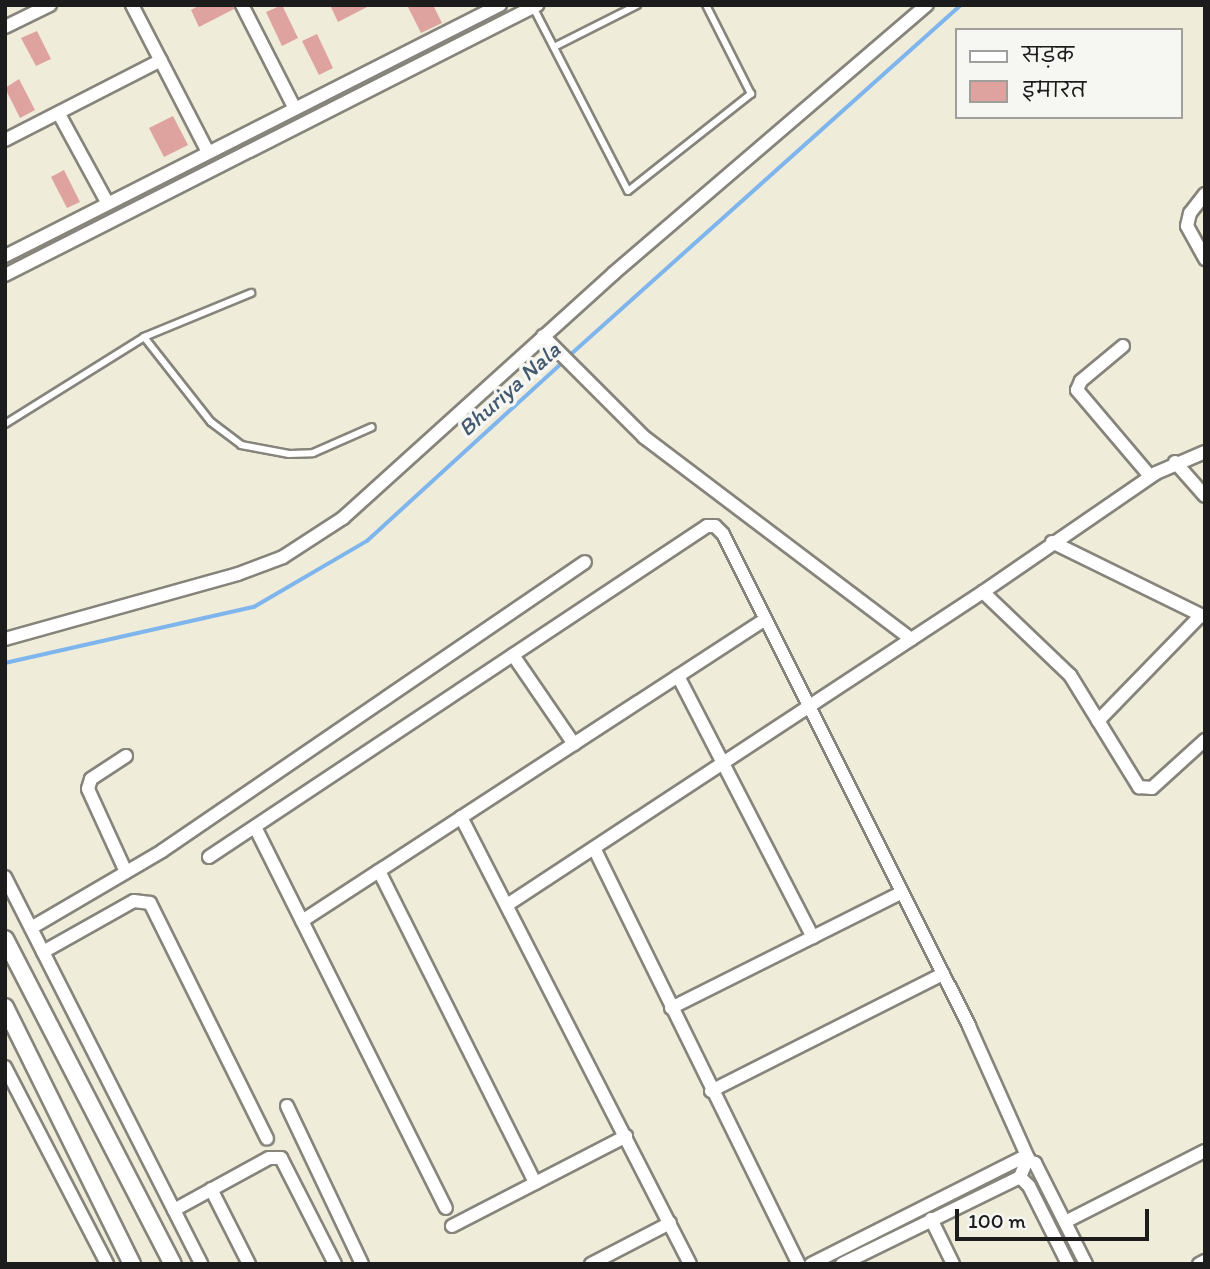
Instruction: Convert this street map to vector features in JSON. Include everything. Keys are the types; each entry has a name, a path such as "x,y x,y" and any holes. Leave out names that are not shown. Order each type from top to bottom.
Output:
{"street":[{"path":"7,21 50,5"},
{"path":"132,5 208,152"},
{"path":"242,5 294,107"},
{"path":"5,256 294,107 500,5"},
{"path":"5,639 238,574 283,556 343,518 927,5"},
{"path":"5,275 535,6"},
{"path":"5,140 161,60"},
{"path":"59,114 108,204"},
{"path":"1205,194 1190,213 1187,226 1205,259"},
{"path":"547,340 644,437 911,639"},
{"path":"1123,346 1081,381 1077,390 1150,477"},
{"path":"507,905 983,592 1150,477 1175,462 1205,452"},
{"path":"1175,462 1205,496"},
{"path":"209,857 707,526 715,526 723,534 807,709 943,975 1028,1158 1035,1163 1086,1264"},
{"path":"1052,542 1203,616 1098,721"},
{"path":"31,928 126,872 584,562"},
{"path":"983,592 1059,662 1130,776 1143,789 1159,782 1205,740"},
{"path":"302,921 764,620"},
{"path":"513,654 574,744"},
{"path":"678,676 813,937"},
{"path":"125,756 91,779 88,789 126,872"},
{"path":"461,817 690,1264"},
{"path":"255,827 446,1208"},
{"path":"594,848 711,1091 799,1264"},
{"path":"379,871 535,1183"},
{"path":"5,877 201,1264"},
{"path":"671,1008 901,893"},
{"path":"43,952 134,901 150,903 267,1139"},
{"path":"5,939 173,1264"},
{"path":"711,1091 943,975"},
{"path":"5,1007 132,1264"},
{"path":"5,1067 107,1264"},
{"path":"287,1106 362,1264"},
{"path":"452,1226 626,1136"},
{"path":"1065,1222 1205,1151"},
{"path":"173,1210 269,1158 281,1158 335,1264"},
{"path":"848,1262 930,1219 1020,1177 1028,1158"},
{"path":"811,1264 1028,1158"},
{"path":"1020,1177 1029,1186 1068,1264"},
{"path":"211,1189 249,1264"},
{"path":"930,1219 953,1264"},
{"path":"591,1264 670,1223"}],"lane":[{"path":"554,47 637,5"},
{"path":"535,6 628,191 751,93 706,5"},
{"path":"5,424 144,337 251,293"},
{"path":"144,337 211,422 241,445 289,454 313,453 372,428"}],"building":[{"path":"200,5 233,5 234,9 199,27 191,10"},
{"path":"282,5 298,38 282,46 266,12"},
{"path":"330,5 371,5 338,22"},
{"path":"407,5 433,5 442,23 421,33"},
{"path":"37,31 51,59 36,66 21,38"},
{"path":"317,34 333,68 319,75 302,41"},
{"path":"19,79 35,110 20,118 5,88"},
{"path":"173,116 188,145 164,157 149,128"},
{"path":"64,170 80,202 67,208 51,177"}],"waterway":[{"name":"Bhuriya Nala","path":"569,356 961,5"},
{"name":"Bhuriya Nala","path":"5,663 254,607 367,541 563,362"}]}
